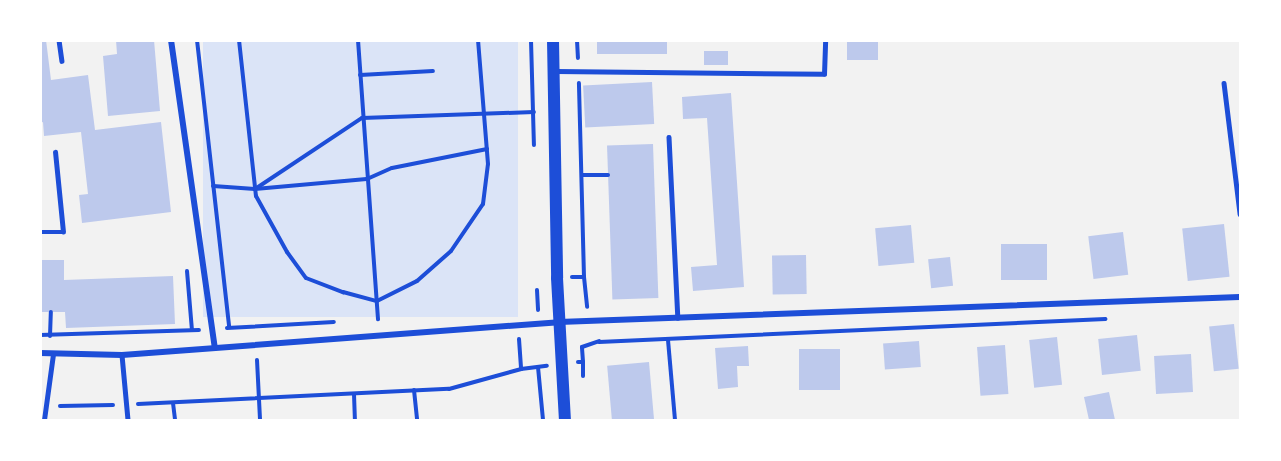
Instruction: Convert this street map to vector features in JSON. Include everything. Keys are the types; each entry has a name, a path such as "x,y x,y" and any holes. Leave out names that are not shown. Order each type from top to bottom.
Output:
{"main road":[{"path":"553,40 559,322 565,420"}],"street":[{"path":"171,40 215,348"},
{"path":"40,353 122,355 559,322 1240,297"}],"lane":[{"path":"59,40 62,61"},
{"path":"553,71 824,74 825,40"},
{"path":"1224,83 1240,214"},
{"path":"669,137 678,318"},
{"path":"40,232 63,232 54,152"},
{"path":"44,420 53,354"},
{"path":"122,355 128,420"}],"path":[{"path":"197,40 230,328"},
{"path":"239,40 255,189 287,252 306,278 376,301 417,281 451,251 483,204 488,164 482,114 478,40"},
{"path":"358,40 378,319"},
{"path":"531,40 534,147"},
{"path":"578,40 578,64"},
{"path":"360,75 433,71"},
{"path":"578,77 582,118 581,176 585,307 597,310"},
{"path":"255,189 362,118 534,112"},
{"path":"213,186 255,189 367,180 392,168 487,149"},
{"path":"581,176 608,175"},
{"path":"571,277 584,277"},
{"path":"528,311 538,310 537,279"},
{"path":"50,336 51,312"},
{"path":"366,320 389,319"},
{"path":"575,363 583,362 582,347 585,344 599,342 1113,319"},
{"path":"40,335 344,321"},
{"path":"253,326 260,420"},
{"path":"598,331 599,342"},
{"path":"519,335 521,369"},
{"path":"668,340 675,420"},
{"path":"46,406 126,405 449,389 521,369 549,365"},
{"path":"538,367 543,420"},
{"path":"414,390 417,420"},
{"path":"354,393 356,420"},
{"path":"173,403 175,420"}],"shaded area":[{"path":"203,41 518,41 518,317 203,317"}],"building":[{"path":"40,40 46,40 51,80 88,75 95,130 161,122 171,212 82,223 79,195 88,194 81,132 44,136 43,122 40,123"},
{"path":"116,40 154,40 160,111 108,116 103,56 117,54"},
{"path":"597,40 667,40 667,54 597,54"},
{"path":"847,40 878,40 878,60 847,60"},
{"path":"704,51 728,51 728,65 704,65"},
{"path":"652,82 654,124 585,128 583,86"},
{"path":"731,93 744,287 693,291 691,267 717,265 707,118 683,119 682,97"},
{"path":"653,144 658,298 612,300 607,146"},
{"path":"1224,224 1230,277 1188,281 1182,228"},
{"path":"911,225 914,263 878,266 875,228"},
{"path":"1123,232 1128,275 1094,279 1088,236"},
{"path":"1001,244 1047,244 1047,280 1001,280"},
{"path":"806,255 807,294 773,295 772,256"},
{"path":"950,257 953,286 931,288 928,259"},
{"path":"40,260 64,260 64,280 173,276 175,324 66,328 65,312 40,312"},
{"path":"1234,324 1239,369 1214,371 1209,327"},
{"path":"1137,335 1141,371 1102,375 1098,339"},
{"path":"1057,337 1062,385 1034,388 1029,340"},
{"path":"919,341 921,367 885,369 883,344"},
{"path":"1005,345 1008,394 980,396 977,347"},
{"path":"748,346 749,366 737,366 738,387 718,389 715,348"},
{"path":"799,349 840,349 840,390 799,390"},
{"path":"1191,354 1193,392 1156,394 1154,356"},
{"path":"649,362 654,420 612,420 607,366"},
{"path":"1109,392 1115,420 1089,420 1084,397"}]}
